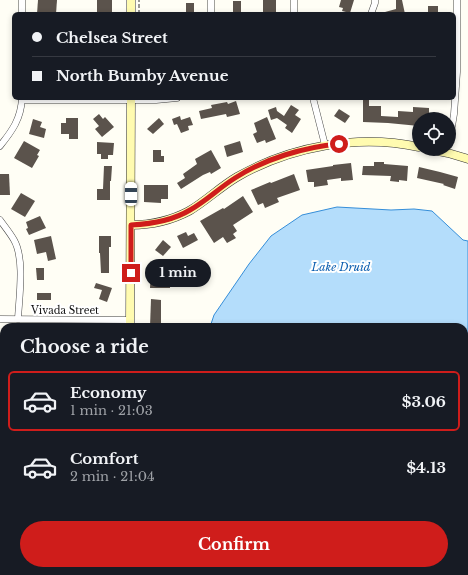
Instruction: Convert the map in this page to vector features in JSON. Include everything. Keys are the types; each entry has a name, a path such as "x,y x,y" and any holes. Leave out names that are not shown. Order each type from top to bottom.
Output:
{"street":[{"path":"22,0 22,12"},
{"path":"131,0 131,12"},
{"path":"211,12 212,0"},
{"path":"294,0 294,12"},
{"path":"372,12 375,0"},
{"path":"456,86 457,0"},
{"path":"0,146 13,129 19,117 22,100"},
{"path":"130,323 131,100"},
{"path":"314,100 325,145"},
{"path":"454,112 455,100"},
{"path":"131,225 163,221 176,217 190,210 236,178 258,166 297,152 325,145 367,141 412,145"},
{"path":"456,153 468,159"},
{"path":"0,220 15,241 19,254 20,271 18,320"},
{"name":"Vivada Street","path":"0,320 130,323"}],"path":[{"path":"139,0 139,12"}],"water":[{"name":"Lake Druid","path":"337,207 391,210 414,209 432,211 463,240 468,241 468,323 211,323 214,315 249,264 271,236 302,215"}],"building":[{"path":"38,0 57,0 56,12 37,12"},
{"path":"97,0 112,0 112,12 97,12"},
{"path":"263,0 276,0 276,12 263,12"},
{"path":"341,0 354,0 350,12 342,11 343,8 339,7"},
{"path":"396,0 402,0 405,12 385,12 396,9"},
{"path":"233,1 241,1 241,12 233,12"},
{"path":"186,3 194,3 194,12 186,12"},
{"path":"428,6 438,6 438,12 428,12"},
{"path":"363,100 369,100 369,106 381,106 381,116 398,117 398,111 413,112 412,125 363,122"},
{"path":"236,101 240,114 227,117 226,114 201,119 199,111 212,108 211,105 227,102 228,104"},
{"path":"291,105 299,110 295,115 301,119 292,133 285,128 287,125 277,118 271,120 268,110 276,107 277,111 284,116"},
{"path":"413,107 429,108 429,112 413,112"},
{"path":"339,109 350,116 345,123 334,116"},
{"path":"99,114 103,119 105,117 114,127 102,137 95,129 99,126 93,119"},
{"path":"180,116 181,120 190,117 193,125 188,126 189,130 181,133 177,124 174,125 172,119"},
{"path":"267,117 276,139 266,143 265,140 257,143 253,134 257,132 254,123"},
{"path":"66,118 78,118 78,139 69,139 69,134 61,134 61,123 66,123"},
{"path":"159,118 164,124 153,134 147,129"},
{"path":"33,119 42,122 40,127 46,129 44,138 29,134"},
{"path":"24,141 40,150 37,155 39,156 32,168 14,158"},
{"path":"240,141 243,152 227,157 224,146"},
{"path":"97,142 114,143 113,155 108,155 108,159 101,159 101,154 97,154"},
{"path":"153,150 161,150 161,156 164,156 164,162 153,162"},
{"path":"211,150 221,168 211,174 210,172 203,175 181,189 177,183 185,178 183,174 197,164 195,159"},
{"path":"374,162 408,166 407,181 390,181 391,176 362,175 363,166 374,166"},
{"path":"351,163 353,180 341,181 341,178 327,180 328,185 314,187 314,182 308,182 306,170"},
{"path":"104,166 112,166 110,200 97,200 97,189 103,189"},
{"path":"419,167 458,177 455,189 443,185 444,184 417,178"},
{"path":"0,174 9,174 10,195 0,195"},
{"path":"294,174 300,190 277,198 279,202 265,208 263,203 258,205 251,190"},
{"path":"144,185 168,185 168,199 161,199 161,203 144,202"},
{"path":"21,193 35,201 25,217 11,209"},
{"path":"243,196 253,212 233,225 237,231 233,234 236,238 227,243 223,237 214,243 200,221 223,208 224,209"},
{"path":"40,216 46,228 29,235 26,229 28,228 26,222"},
{"path":"186,232 188,236 194,233 198,240 183,248 177,236"},
{"path":"51,236 56,259 48,261 46,252 37,254 34,240"},
{"path":"99,236 111,236 111,247 109,247 109,273 101,273"},
{"path":"163,240 171,247 163,256 155,250"},
{"path":"36,268 44,268 44,280 37,280"},
{"path":"151,270 160,271 160,280 170,280 170,288 150,288"},
{"path":"96,283 112,288 107,302 99,299 102,290 94,288"},
{"path":"37,293 51,293 51,300 37,300"},
{"path":"151,299 161,300 161,323 150,323"}],"route":[{"path":"131,273 131,225 163,221 176,217 190,210 236,178 258,166 297,152 325,145 339,144"}]}
